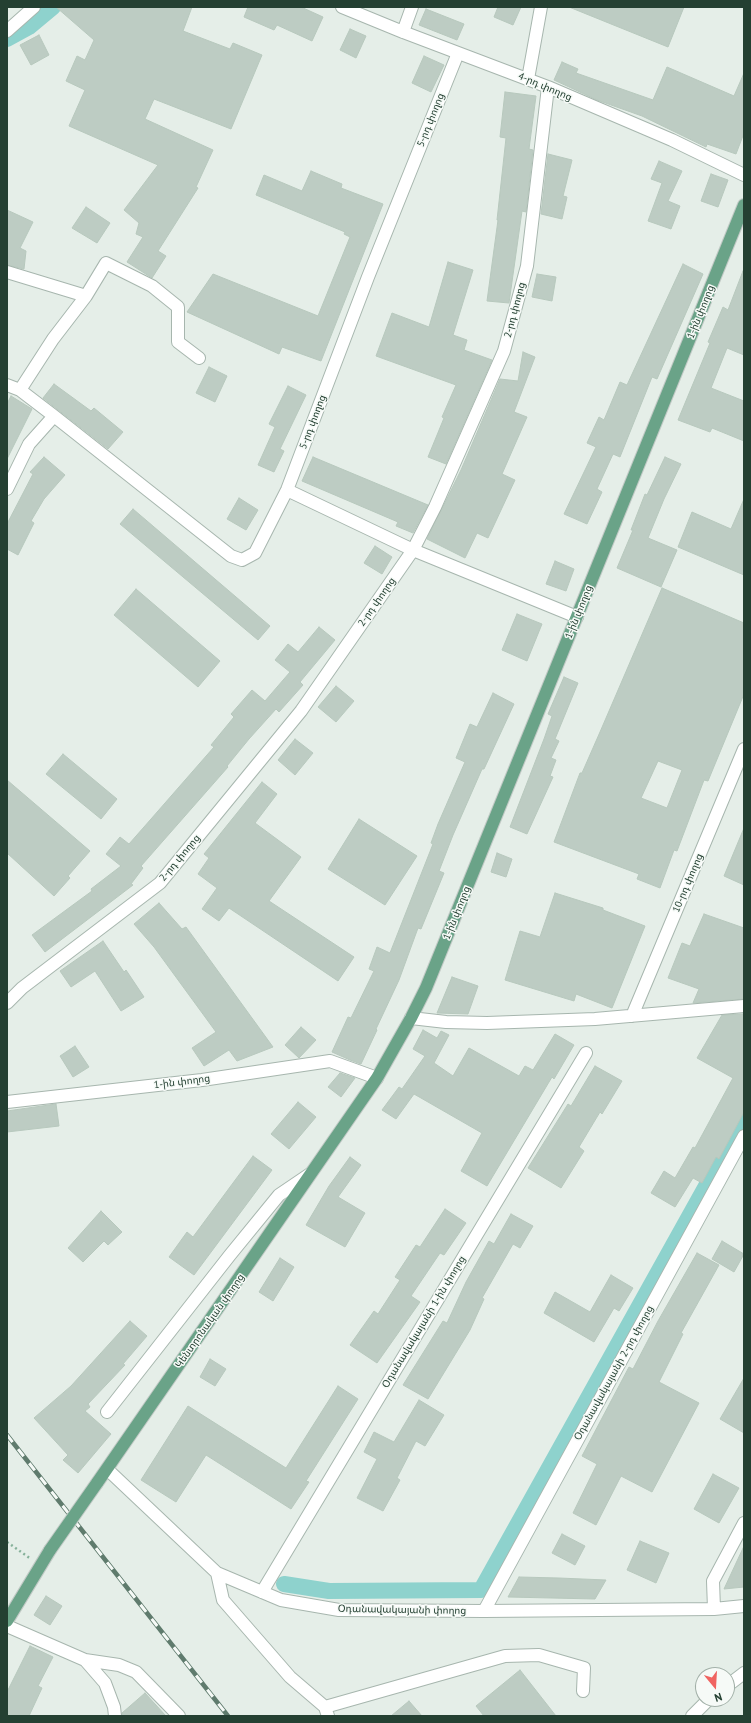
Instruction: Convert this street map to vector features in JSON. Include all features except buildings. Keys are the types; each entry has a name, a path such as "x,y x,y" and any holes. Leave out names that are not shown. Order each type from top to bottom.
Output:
{"main road":[{"name":"1-ին փողոց","path":"411,1018 429,981 744,205"},
{"name":"Կենտրոնական փողոց","path":"7,1621 39,1565 108,1470 377,1078 411,1018"}],"street":[{"path":"7,31 34,7"},
{"name":"4-րդ փողոց","path":"342,7 403,32 548,87 672,140 744,175"},
{"path":"403,32 412,7"},
{"path":"528,79 541,7"},
{"name":"5-րդ փողոց","path":"7,385 20,390 231,556 242,560 255,553 287,490 368,276 458,53"},
{"name":"2-րդ փողոց","path":"7,1003 22,988 160,883 301,711 413,550 435,507 504,351 526,266 548,87"},
{"path":"20,390 53,339 86,296 106,263 152,286 178,307 178,342 199,358"},
{"path":"7,272 86,296"},
{"path":"7,489 29,444 54,416"},
{"path":"287,490 413,550 577,617"},
{"name":"10-րդ փողոց","path":"632,1016 744,749"},
{"path":"411,1018 446,1022 487,1023 595,1019 744,1006"},
{"name":"Օդանավակայանի 1-ին փողոց","path":"262,1592 586,1053"},
{"name":"1-ին փողոց","path":"7,1102 202,1080 330,1062 377,1078"},
{"name":"Օդանավակայանի 2-րդ փողոց","path":"484,1611 744,1136"},
{"path":"107,1412 279,1195 312,1172"},
{"name":"Օդանավակայանի փողոց","path":"108,1470 217,1573 282,1600 339,1610 484,1611 714,1609 744,1606"},
{"path":"714,1609 713,1581 744,1523"},
{"path":"217,1573 223,1600 290,1677 326,1712 505,1656 539,1655 584,1668 583,1691"},
{"path":"7,1626 85,1660 119,1665 136,1672 179,1716"},
{"path":"85,1660 105,1684 114,1707 115,1716"},
{"path":"735,1680 744,1673"},
{"path":"692,1716 701,1707"}],"path":[{"path":"7,1542 39,1565"}],"waterway":[{"path":"7,39 29,27 53,7"},
{"path":"284,1584 329,1591 481,1590 744,1118"}],"railway":[{"path":"7,1435 228,1716"}]}
